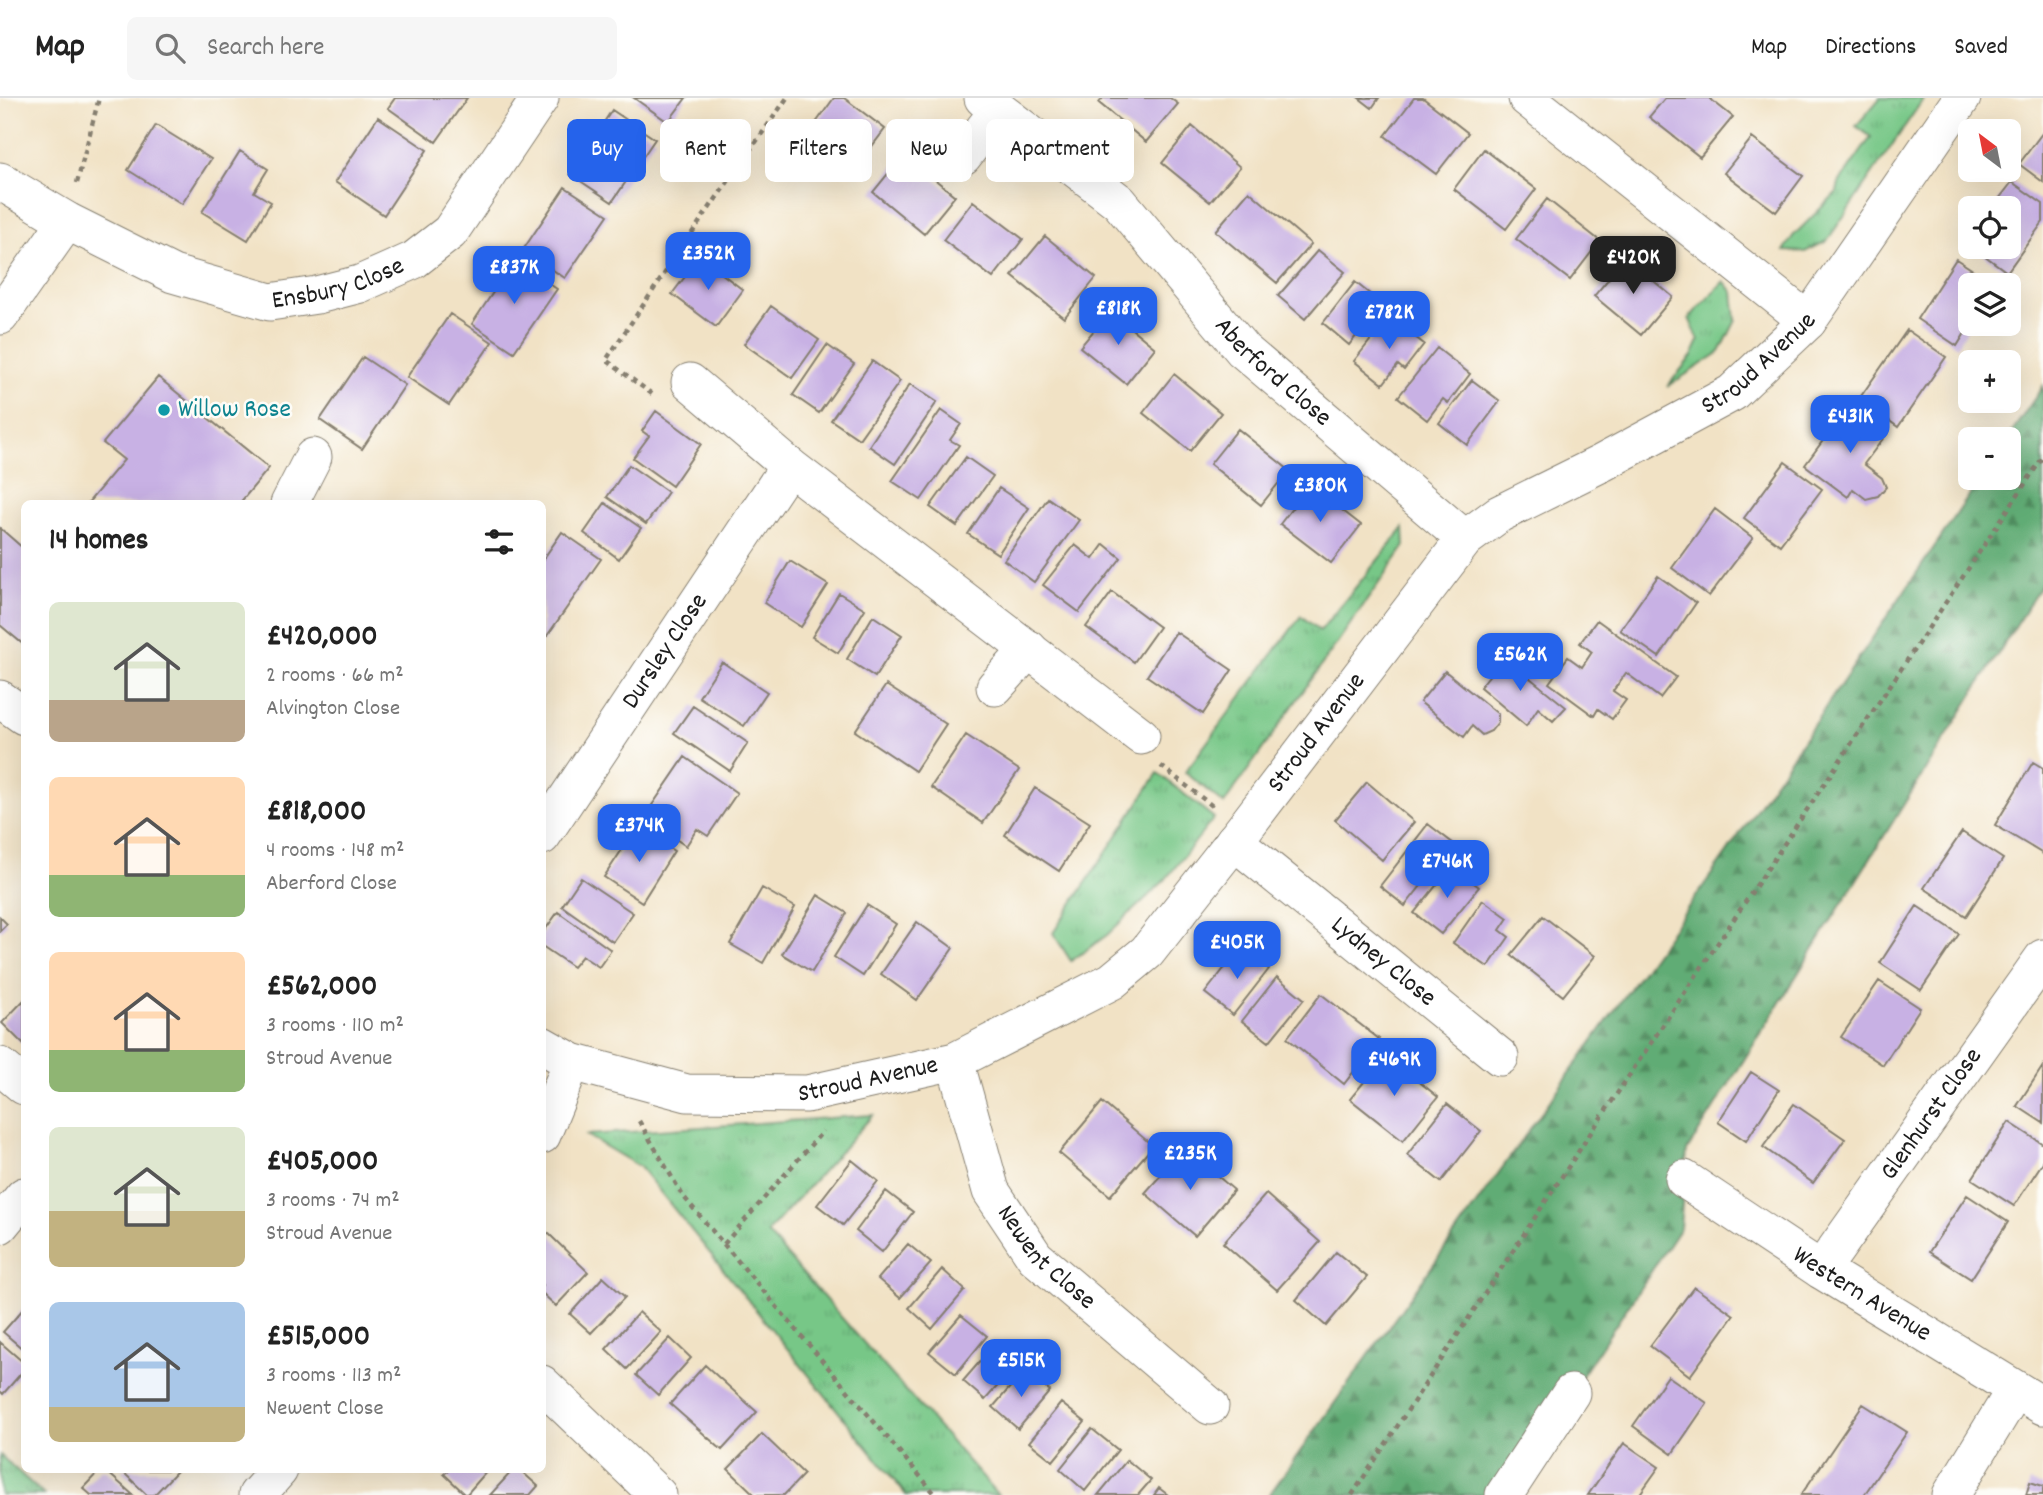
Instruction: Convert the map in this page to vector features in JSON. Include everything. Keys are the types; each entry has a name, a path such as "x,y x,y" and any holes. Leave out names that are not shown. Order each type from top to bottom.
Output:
{"street":[{"name":"Ensbury Close","path":"67,221 173,274 270,302 349,287 414,260 450,232 540,98"},
{"path":"1527,98 1808,321"},
{"name":"Stroud Avenue","path":"557,1054 611,1073 687,1093 807,1094 955,1061 1112,981 1147,952 1465,539 1499,514 1602,463 1732,393 1808,321 1962,98"},
{"name":"Aberford Close","path":"972,139 991,104 1119,202 1242,350 1465,539"},
{"path":"0,181 67,221 0,316"},
{"path":"690,382 789,466 1141,736"},
{"path":"291,500 313,457"},
{"name":"Dursley Close","path":"546,830 789,466"},
{"path":"995,687 1028,649"},
{"path":"0,699 21,714"},
{"name":"Lydney Close","path":"1238,836 1500,1056"},
{"name":"Glenhurst Close","path":"1821,1270 2043,958"},
{"path":"546,1113 557,1054"},
{"name":"Newent Close","path":"955,1061 991,1191 1035,1257 1210,1406"},
{"path":"0,1066 21,1084"},
{"name":"Western Avenue","path":"1684,1179 1821,1270 2029,1398"},
{"path":"0,1224 21,1200"},
{"path":"546,1388 658,1495"},
{"path":"1504,1495 1571,1393"},
{"path":"1951,1495 2029,1398"},
{"path":"257,1495 276,1473"}],"path":[{"path":"67,221 99,98"},
{"path":"690,382 670,407 606,360 695,227 787,98"},
{"path":"1352,1495 2043,457"},
{"path":"1141,736 1135,744 1238,836"},
{"path":"611,1073 683,1196 936,1495"},
{"path":"724,1244 867,1081"}],"green space":[{"path":"1880,98 1924,98 1827,241 1805,252 1784,251 1793,236 1837,192 1839,183 1871,137 1856,126"},
{"path":"1724,281 1733,292 1736,320 1720,352 1667,387 1692,356 1699,341 1689,318"},
{"path":"2043,386 2043,582 1687,1151 1680,1228 1503,1495 1269,1495 1726,854 1973,490 2021,490 2021,427 2015,427"},
{"path":"1404,528 1405,546 1224,804 1185,772 1301,616 1320,631"},
{"path":"1158,773 1214,818 1165,880 1107,935 1071,961 1053,933"},
{"path":"873,1115 767,1233 998,1495 906,1495 640,1167 586,1135"},
{"path":"0,1455 44,1495 0,1495"}],"building":[{"path":"395,98 467,98 436,142 388,108"},
{"path":"634,98 686,98 670,119 664,119"},
{"path":"834,98 844,98 872,119 819,119"},
{"path":"1103,98 1170,98 1178,104 1146,142 1134,132 1134,119 1118,119 1099,103"},
{"path":"1359,98 1379,98 1372,108"},
{"path":"1414,98 1423,98 1468,133 1436,174 1385,136"},
{"path":"1665,98 1709,98 1733,117 1700,157 1649,117"},
{"path":"612,110 625,119 606,119"},
{"path":"378,117 427,150 384,215 335,182"},
{"path":"872,119 885,129 872,146"},
{"path":"156,125 211,159 182,204 128,170"},
{"path":"1192,126 1240,167 1210,202 1162,163"},
{"path":"2043,132 2043,182 2021,166 2021,161"},
{"path":"646,133 655,139 646,152"},
{"path":"1752,138 1803,176 1776,212 1724,173"},
{"path":"1484,149 1536,189 1506,229 1454,189"},
{"path":"240,151 268,169 254,192 271,202 248,240 202,212"},
{"path":"886,176 886,182 938,182 955,196 924,234 873,192"},
{"path":"582,182 626,182 612,202"},
{"path":"2012,182 2043,204 2043,222 2021,253 2021,196 2001,196"},
{"path":"565,187 608,215 565,278 523,250"},
{"path":"1249,191 1311,244 1277,283 1215,231"},
{"path":"1547,199 1600,241 1570,280 1516,239"},
{"path":"973,201 1023,239 993,278 943,240"},
{"path":"1045,236 1096,278 1064,318 1012,276"},
{"path":"1318,250 1345,272 1305,319 1278,296"},
{"path":"700,257 743,290 716,327 672,294"},
{"path":"1626,258 1673,297 1641,335 1594,296"},
{"path":"1956,259 1978,273 1958,273 1958,336 1963,336 1957,346 1917,319"},
{"path":"1989,259 2016,259 2007,272"},
{"path":"514,261 557,289 514,352 472,324"},
{"path":"1355,282 1382,304 1349,345 1323,323"},
{"path":"771,306 819,340 792,378 744,344"},
{"path":"1110,311 1155,348 1126,384 1080,347"},
{"path":"450,314 492,342 449,405 407,377"},
{"path":"1389,317 1424,344 1404,370 1398,365 1383,384 1354,361"},
{"path":"1907,330 1946,357 1898,427 1859,399"},
{"path":"827,345 854,364 819,413 793,395"},
{"path":"1437,348 1470,374 1448,403 1443,399 1427,420 1398,397"},
{"path":"363,357 405,385 362,449 320,420"},
{"path":"872,361 900,381 859,439 831,420"},
{"path":"1174,374 1221,413 1190,451 1143,413"},
{"name":"Willow Rose","path":"158,377 269,468 242,500 90,500 124,460 103,443"},
{"path":"1472,380 1500,401 1467,445 1439,423"},
{"path":"910,384 937,402 895,464 869,446"},
{"path":"1850,404 1888,432 1864,464 1882,478 1886,487 1878,496 1866,499 1853,489 1848,497 1805,465"},
{"path":"941,410 961,424 950,440 959,445 921,500 892,481"},
{"path":"656,411 701,444 672,486 633,458 649,436 642,431"},
{"path":"1238,429 1289,470 1261,505 1210,464"},
{"path":"966,457 993,476 957,526 930,507"},
{"path":"1785,462 1822,489 1780,545 1744,518"},
{"path":"629,465 668,492 646,524 607,497"},
{"path":"1310,485 1361,525 1331,563 1280,524"},
{"path":"999,488 1029,508 998,554 968,534"},
{"path":"1048,498 1079,520 1034,582 1004,560"},
{"path":"605,503 641,528 619,559 584,533"},
{"path":"1715,509 1753,538 1709,596 1672,568"},
{"path":"0,528 21,546 21,642 0,625"},
{"path":"562,532 601,559 546,637 546,555"},
{"path":"1104,544 1121,558 1079,612 1043,585 1075,545 1093,559"},
{"path":"790,561 828,585 801,627 764,603"},
{"path":"1658,576 1696,603 1659,657 1620,630"},
{"path":"1112,592 1159,627 1134,662 1086,627"},
{"path":"839,593 865,609 838,653 812,637"},
{"path":"873,616 902,635 875,677 847,659"},
{"path":"1597,620 1676,677 1660,698 1626,673 1613,691 1626,700 1612,719 1598,709 1594,716 1549,683 1568,657 1582,667 1592,652 1580,643"},
{"path":"1176,632 1232,670 1203,714 1147,676"},
{"path":"1504,657 1566,707 1553,721 1538,708 1526,726 1480,687"},
{"path":"722,662 767,692 744,726 699,697"},
{"path":"1445,671 1498,714 1498,722 1491,731 1482,735 1472,726 1464,737 1420,702"},
{"path":"886,685 946,724 915,771 855,731"},
{"path":"693,706 748,743 730,771 674,733"},
{"path":"966,735 1019,770 983,823 931,787"},
{"path":"685,757 737,793 708,836 697,829 686,846 644,817"},
{"path":"2033,762 2043,768 2043,854 1995,825"},
{"path":"1367,782 1414,822 1382,860 1335,820"},
{"path":"1035,788 1090,823 1059,871 1005,835"},
{"path":"1428,824 1454,844 1405,906 1380,886"},
{"path":"637,827 674,851 642,902 604,877"},
{"path":"1962,832 2003,859 1966,916 1924,888"},
{"path":"1452,866 1479,887 1441,934 1414,913"},
{"path":"581,878 633,913 613,942 562,906"},
{"path":"762,888 795,907 763,963 730,944"},
{"path":"818,895 847,913 812,972 782,954"},
{"path":"1483,900 1508,918 1500,930 1509,937 1488,967 1453,943"},
{"path":"867,905 896,924 863,976 834,957"},
{"path":"1917,906 1959,934 1921,990 1880,963"},
{"path":"558,912 611,950 599,967 582,956 573,967 546,949 546,928"},
{"path":"1543,916 1595,956 1563,996 1511,955"},
{"path":"0,917 7,924 0,931"},
{"path":"917,922 953,948 917,1000 881,974"},
{"path":"1241,947 1269,969 1233,1015 1205,993"},
{"path":"1277,977 1304,999 1269,1042 1242,1021"},
{"path":"1879,981 1920,1008 1883,1065 1841,1037"},
{"path":"1321,994 1379,1039 1344,1084 1287,1038"},
{"path":"21,1003 21,1042 2,1023"},
{"path":"1386,1055 1438,1097 1403,1141 1350,1099"},
{"path":"2043,1066 2043,1123 2017,1106"},
{"path":"1751,1072 1779,1090 1746,1141 1718,1122"},
{"path":"1102,1102 1153,1146 1110,1196 1059,1153"},
{"path":"1447,1104 1481,1131 1441,1182 1407,1155"},
{"path":"1794,1104 1845,1139 1813,1183 1763,1147"},
{"path":"2009,1122 2043,1144 2043,1162 2014,1206 1972,1179"},
{"path":"1185,1148 1234,1190 1195,1236 1145,1193"},
{"path":"852,1160 878,1181 843,1225 817,1205"},
{"path":"886,1191 913,1212 882,1252 856,1231"},
{"path":"1266,1194 1320,1242 1277,1290 1223,1243"},
{"path":"1967,1195 2008,1222 1971,1279 1929,1252"},
{"path":"548,1233 588,1272 556,1306 546,1297"},
{"path":"908,1244 931,1263 900,1298 878,1279"},
{"path":"1336,1252 1367,1277 1326,1326 1296,1300"},
{"path":"942,1269 965,1290 932,1329 909,1308"},
{"path":"603,1277 625,1297 591,1333 570,1314"},
{"path":"1694,1287 1734,1315 1690,1376 1650,1346"},
{"path":"21,1311 21,1347 3,1332"},
{"path":"639,1312 661,1332 627,1369 606,1349"},
{"path":"961,1315 987,1336 956,1374 929,1352"},
{"path":"670,1338 691,1358 658,1395 636,1375"},
{"path":"0,1342 21,1360 21,1373 3,1394 0,1391"},
{"path":"996,1343 1019,1362 985,1400 963,1381"},
{"path":"705,1365 757,1412 722,1450 670,1404"},
{"path":"1025,1370 1050,1391 1018,1429 993,1407"},
{"path":"1668,1376 1707,1403 1672,1454 1633,1426"},
{"path":"1061,1403 1085,1422 1053,1461 1029,1442"},
{"path":"1863,1404 1907,1432 1864,1495 1801,1495"},
{"path":"1092,1429 1118,1450 1085,1491 1060,1469"},
{"path":"762,1434 804,1474 784,1495 755,1495 728,1469"},
{"path":"1624,1443 1659,1467 1639,1495 1588,1495"},
{"path":"1127,1460 1151,1480 1138,1495 1098,1495"},
{"path":"97,1473 108,1473 133,1495 91,1495 83,1488"},
{"path":"124,1473 175,1473 154,1495 147,1495"},
{"path":"445,1473 485,1473 466,1495"},
{"path":"510,1473 523,1473 538,1486 530,1495 490,1495"},
{"path":"2030,1482 2043,1486 2043,1495 2026,1495"},
{"path":"1159,1488 1168,1495 1154,1495"}],"place":[{"name":"Willow Rose","path":"164,410"}]}
